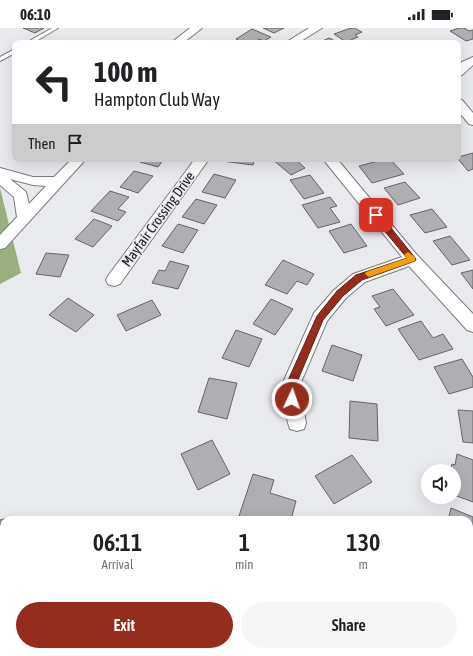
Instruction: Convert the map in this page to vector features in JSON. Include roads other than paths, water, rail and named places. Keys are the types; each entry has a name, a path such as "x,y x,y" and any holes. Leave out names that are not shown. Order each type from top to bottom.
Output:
{"street":[{"path":"179,40 197,28"},
{"path":"295,40 317,28"},
{"path":"461,70 466,64 473,60"},
{"path":"461,106 473,120"},
{"path":"0,244 76,162"},
{"name":"Mayfair Crossing Drive","path":"114,280 200,162"},
{"path":"332,162 412,259 473,325"},
{"path":"0,172 33,181 58,182"},
{"path":"0,178 20,195 24,218"},
{"path":"297,423 290,387 320,318 340,294 359,278 412,259"}],"lane":[{"path":"34,40 56,28"},
{"path":"0,59 12,53"}]}
